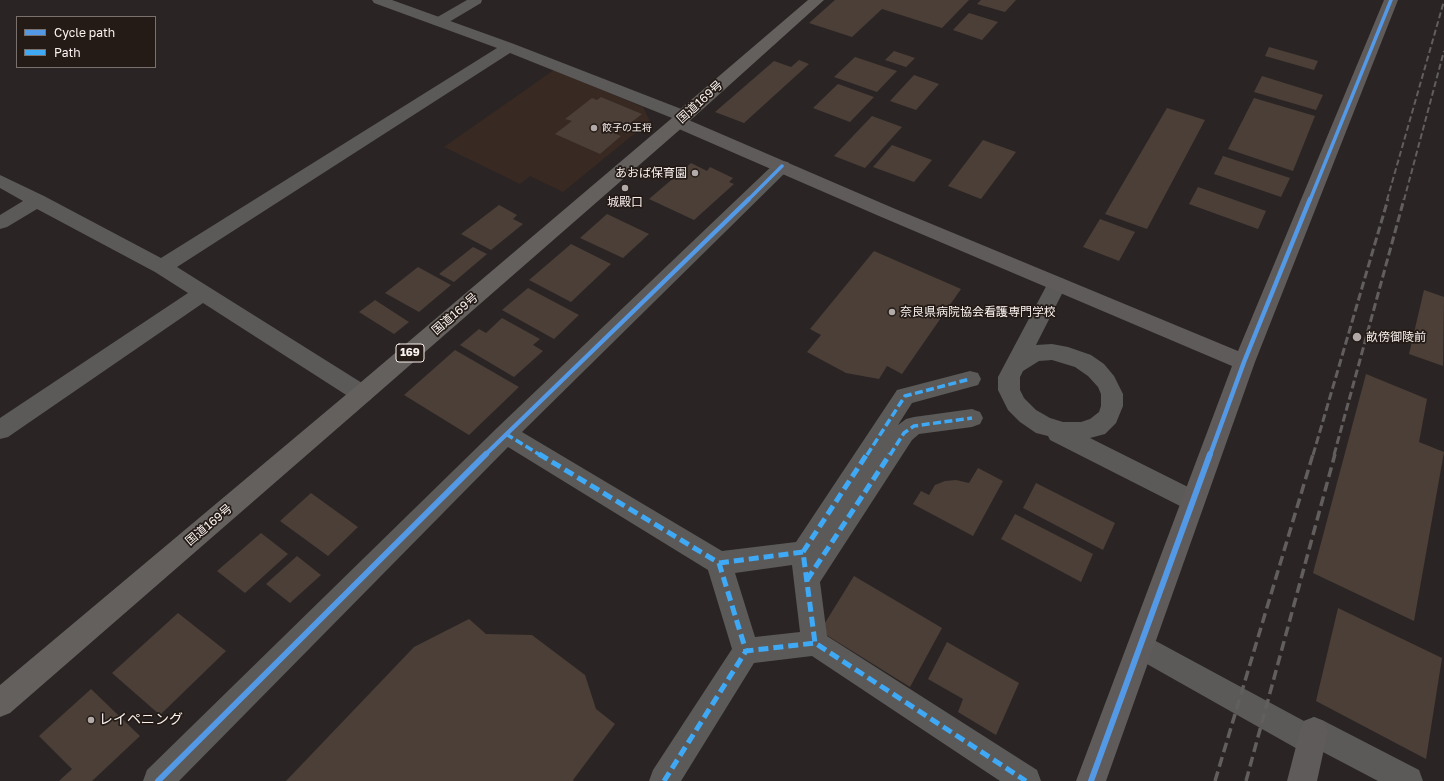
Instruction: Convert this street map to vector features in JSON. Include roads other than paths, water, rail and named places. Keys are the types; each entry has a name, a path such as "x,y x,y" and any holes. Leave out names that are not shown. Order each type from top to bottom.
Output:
{"highway":[{"name":"国道169号","path":"0,703 362,394 817,0"}],"street":[{"path":"379,0 509,47 681,119 886,212 1244,362"},
{"path":"1091,781 1244,362 1391,0"},
{"path":"162,267 509,47"},
{"path":"158,781 506,434 782,166"},
{"path":"0,181 162,267 362,394"},
{"path":"0,222 38,200"},
{"path":"1057,284 1009,376 1010,390 1016,404 1028,416 1044,426 1193,501"},
{"path":"0,430 203,293"},
{"path":"1015,365 1025,358 1037,353 1052,352 1068,355 1083,361 1096,370 1112,394 1112,406 1108,417 1097,427 1081,431 1063,431 1044,426"},
{"path":"815,643 803,552 905,396 970,379"},
{"path":"807,580 904,434 914,426 972,418"},
{"path":"506,434 719,564 803,552"},
{"path":"664,781 746,651 719,564"},
{"path":"746,651 815,643 1026,781"},
{"path":"1141,646 1312,736 1408,781"},
{"path":"1302,781 1312,736"}],"lane":[{"path":"439,22 476,0"}],"railway":[{"path":"1387,200 1444,1"},
{"path":"1404,200 1444,51"},
{"path":"1313,455 1388,199"},
{"path":"1334,455 1404,199"},
{"path":"1215,781 1313,454"},
{"path":"1246,781 1335,454"}],"place":[{"name":"餃子の王将","path":"594,128"},
{"name":"あおば保育園","path":"695,173"},
{"name":"城殿口","path":"625,188"},
{"name":"奈良県病院協会看護専門学校","path":"892,312"},
{"name":"畝傍御陵前","path":"1357,337"},
{"name":"レイペニング","path":"91,720"}]}
